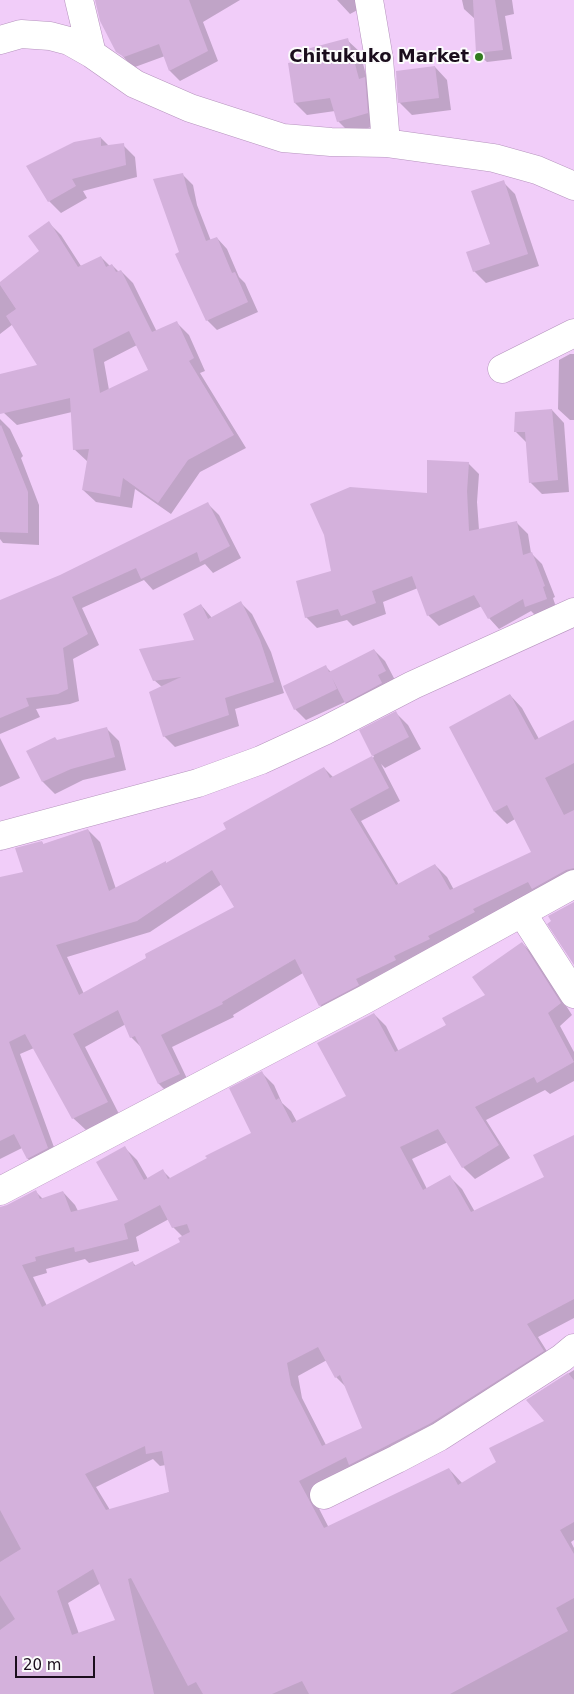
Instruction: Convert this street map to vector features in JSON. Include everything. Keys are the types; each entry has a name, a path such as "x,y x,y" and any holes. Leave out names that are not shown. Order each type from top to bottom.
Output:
{"street":[{"path":"79,0 92,54"},
{"path":"369,0 379,59 386,143"},
{"path":"0,40 21,34 50,36 69,41 92,54 135,84 190,108 283,138 331,142 386,143 494,158 537,170 574,186"},
{"path":"502,368 574,333"},
{"path":"0,836 198,783 261,760 324,731 413,685 574,612"},
{"path":"0,1191 366,999 574,884"},
{"path":"522,913 574,994"},
{"path":"324,1494 439,1437 562,1358 574,1348"}],"building":[{"path":"95,0 189,0 208,51 169,71 159,44 124,57 116,52 100,21"},
{"path":"473,0 495,0 503,50 476,53"},
{"path":"348,38 359,79 365,77 368,113 337,122 330,98 294,103 288,63 306,60 303,50"},
{"path":"435,66 439,98 398,103 396,71"},
{"path":"101,137 101,146 124,143 126,165 72,179 76,186 48,202 26,166 74,142"},
{"path":"183,173 188,193 206,241 217,237 232,273 235,272 248,302 206,321 175,254 179,252 153,179"},
{"path":"504,180 528,254 473,272 466,252 490,244 471,191"},
{"path":"49,221 78,267 101,256 106,267 112,264 116,272 121,270 152,332 177,321 194,358 189,361 234,435 188,460 158,503 123,478 120,497 82,490 89,449 73,450 70,398 0,414 0,374 37,365 6,316 16,309 0,285 0,282 39,251 28,236","holes":["129,331 148,370 100,393 93,349"]},
{"path":"552,409 558,480 529,483 525,432 514,432 515,412"},
{"path":"1,425 28,492 28,533 0,532"},
{"path":"427,460 469,462 467,491 469,531 517,521 523,555 532,552 545,586 543,587 547,599 525,607 523,599 488,619 474,595 427,616 412,576 372,591 376,603 341,616 338,609 305,618 296,581 331,571 324,535 310,504 350,487 427,493"},
{"path":"208,502 230,546 200,562 197,552 141,579 136,568 72,597 88,634 63,648 68,689 58,694 26,698 29,706 0,718 0,600 60,575"},
{"path":"241,601 260,640 274,682 225,698 229,715 163,737 149,692 181,677 153,681 139,649 194,640 183,614 201,604 208,619"},
{"path":"374,649 386,671 378,675 382,683 345,703 332,678 337,689 294,710 283,686 326,665 329,672"},
{"path":"510,694 535,740 574,720 574,763 545,778 564,815 574,810 574,868 566,870 532,889 528,882 473,909 475,912 428,936 430,939 394,956 396,960 356,979 359,985 319,1006 295,959 222,1002 223,1004 161,1035 180,1074 158,1084 135,1036 130,1038 118,1010 73,1034 108,1102 72,1119 25,1034 9,1042 48,1148 27,1159 14,1134 0,1141 0,877 23,872 15,848 42,841 43,844 88,829 109,891 166,861 166,863 226,829 223,823 324,767 330,778 372,756 389,788 350,809 396,885 435,864 450,890 531,852 507,805 494,812 449,727","holes":["212,870 234,907 145,954 146,958 79,995 56,945 137,921"]},
{"path":"396,711 409,737 372,756 359,730"},
{"path":"107,727 115,757 71,769 42,782 26,751 55,737 57,740"},
{"path":"574,902 574,965 547,924 551,921 548,916"},
{"path":"522,942 561,1003 548,1013 574,1062 537,1083 534,1077 475,1107 499,1145 462,1168 438,1129 400,1147 423,1190 450,1175 471,1212 544,1177 533,1155 574,1135 574,1299 527,1324 544,1351 431,1423 349,1465 346,1457 299,1481 324,1528 449,1468 458,1485 496,1462 489,1448 544,1421 526,1400 568,1373 574,1380 574,1522 560,1530 574,1554 574,1598 556,1608 568,1631 450,1694 309,1694 302,1681 272,1694 203,1694 196,1682 188,1686 131,1578 128,1579 154,1694 0,1694 0,1630 15,1619 0,1595 0,1562 21,1549 0,1510 0,1207 36,1190 40,1199 63,1191 71,1212 118,1200 96,1162 125,1146 144,1180 163,1169 168,1179 207,1158 205,1156 251,1133 229,1088 262,1071 276,1100 279,1098 292,1123 346,1096 317,1043 374,1013 395,1052 446,1025 442,1018 485,995 472,977","holes":["160,1205 172,1228 187,1224 190,1232 178,1238 180,1242 134,1266 133,1261 42,1307 22,1265 36,1261 35,1257 74,1247 75,1252 128,1239 124,1224","318,1347 335,1378 340,1375 362,1428 322,1446 291,1385 287,1363","145,1446 146,1454 162,1451 169,1492 106,1510 85,1474","93,1569 115,1620 72,1635 57,1591"]}],"place":[{"name":"Chitukuko Market","path":"479,57"}]}
